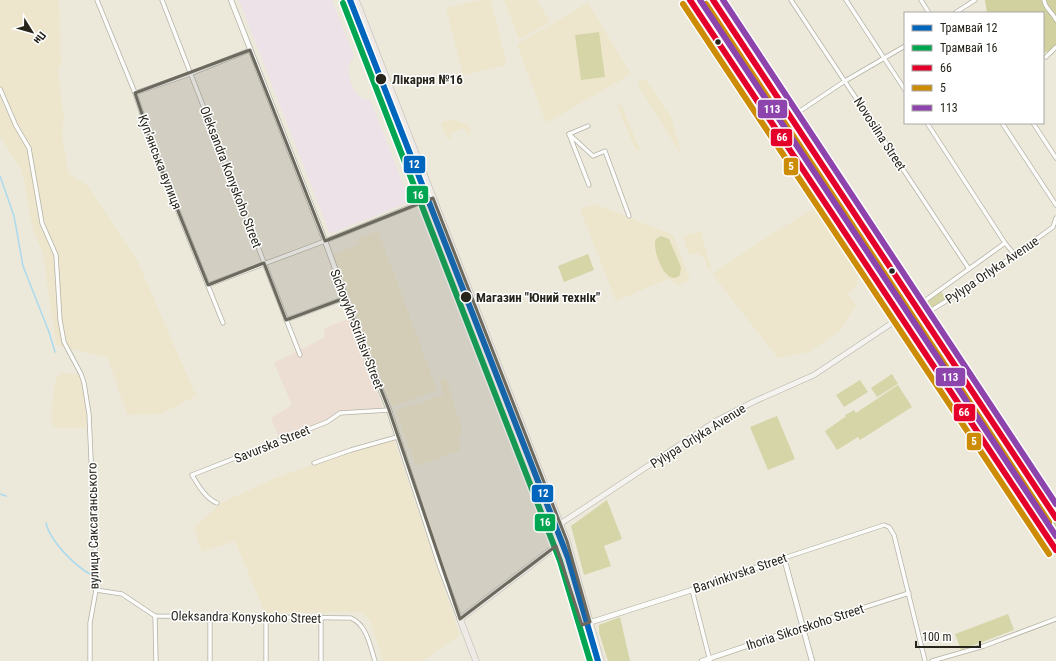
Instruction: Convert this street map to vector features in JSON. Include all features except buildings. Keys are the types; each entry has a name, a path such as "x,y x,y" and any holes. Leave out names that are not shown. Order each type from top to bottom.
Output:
{"main road":[{"path":"343,0 556,546 460,619"},
{"path":"356,0 560,524 571,554 601,661"},
{"path":"690,0 1056,550"},
{"path":"713,0 1056,518"},
{"path":"422,202 433,198"},
{"path":"901,317 916,307"},
{"path":"907,326 922,316"},
{"name":"Pylypa Orlyka Avenue","path":"560,524 716,421 753,402 814,375 901,317"},
{"path":"477,343 488,338"},
{"path":"550,531 560,524"},
{"name":"Sichovykh Striltsiv Street","path":"460,619 476,661"}],"street":[{"name":"Купʼянська вулиця","path":"98,0 157,158 223,323"},
{"name":"Oleksandra Konyskoho Street","path":"162,0 300,355"},
{"name":"Sichovykh Striltsiv Street","path":"231,0 389,410 460,619"},
{"name":"Novosilna Street","path":"791,0 969,269"},
{"path":"846,0 904,88"},
{"path":"921,0 928,12"},
{"path":"1044,0 1046,8 1054,15 1056,20"},
{"path":"957,12 975,1"},
{"path":"791,117 845,81 904,47"},
{"path":"1046,57 1056,47"},
{"path":"134,93 190,74 250,50"},
{"name":"вулиця Саксаганського","path":"0,90 16,126 30,148 42,223 56,255 60,320 64,342 82,374 89,414 96,590 90,623 90,661"},
{"path":"928,124 1005,243 1015,255"},
{"path":"1003,124 1056,205"},
{"path":"1034,124 1056,158"},
{"path":"569,134 588,126"},
{"path":"569,134 589,185"},
{"path":"569,134 593,156 605,151 629,216"},
{"path":"208,285 325,241 422,202"},
{"name":"Pylypa Orlyka Avenue","path":"922,316 1015,255 1053,228 1056,218"},
{"name":"Pylypa Orlyka Avenue","path":"916,307 1005,243"},
{"path":"286,320 345,298"},
{"name":"Savurska Street","path":"217,503 212,501 192,476 327,422 340,413 389,410"},
{"path":"314,463 351,450 397,437"},
{"name":"Barvinkivska Street","path":"582,625 692,590 886,524 894,535 909,593"},
{"path":"556,546 569,581 593,661"},
{"path":"784,558 812,661"},
{"name":"Oleksandra Konyskoho Street","path":"96,590 122,594 155,616 266,616 321,619 351,618 358,622 365,633 375,661"},
{"path":"692,590 710,660"},
{"path":"909,593 925,661"},
{"name":"Ihoria Sikorskoho Street","path":"702,661 710,660 803,627 909,593"},
{"path":"155,616 156,661"},
{"path":"210,616 210,661"},
{"path":"266,616 266,661"},
{"path":"321,619 321,661"},
{"path":"932,661 984,646 1056,619"}],"highlighted area":[{"path":"250,50 325,241 433,198 567,541 590,622 582,625 556,546 460,619 389,410 345,298 286,320 264,263 208,285 157,159 135,93"}],"shaded area":[{"path":"0,0 59,0 61,63 58,71 64,118 62,135 69,174 88,186 138,262 196,396 161,414 127,415 108,358 56,345 43,254 33,229 22,171 0,136"},
{"path":"239,0 332,0 354,56 350,62 348,71 351,83 356,93 362,98 371,101 410,202 330,234"},
{"path":"480,0 491,0 507,65 463,75 446,8"},
{"path":"504,0 537,0 550,22 519,39"},
{"path":"588,3 631,74 546,123 517,44"},
{"path":"645,78 671,117 682,156 637,84"},
{"path":"621,104 640,150 636,151 617,106"},
{"path":"453,119 468,125 471,133 467,135 464,128 450,133 451,138 447,139 441,123"},
{"path":"595,204 673,235 690,280 678,285 668,279 616,301 580,209"},
{"path":"816,207 860,274 856,286 848,294 856,305 840,331 809,352 778,358 712,274 762,240"},
{"path":"378,231 437,390 392,407 333,255 359,244 357,239"},
{"path":"701,231 711,269 708,270 704,256 700,257 698,253 689,255 683,236"},
{"path":"350,318 383,408 339,411 326,422 280,440 271,418 292,405 274,363 324,338 325,328"},
{"path":"60,373 80,374 87,411 87,428 54,428 51,418 52,408 55,381"},
{"path":"446,378 462,430 457,439 461,450 416,466 396,411 443,395 440,380"},
{"path":"394,440 460,635 422,661 383,661 370,621 365,615 359,612 265,613 235,541 202,552 194,528 221,503 273,479 338,455"}],"green space":[{"path":"694,0 701,0 762,92 758,96"},
{"path":"703,0 710,0 768,88 764,91"},
{"path":"985,0 1056,0 1056,49 1044,53 1044,12 987,12"},
{"path":"599,32 605,77 581,80 575,35"},
{"path":"770,91 907,300 903,303 766,94"},
{"path":"764,95 902,304 897,307 759,98"},
{"path":"661,236 669,239 681,267 680,275 675,278 670,277 665,272 658,258 655,244 656,239"},
{"path":"588,254 594,270 564,282 558,266"},
{"path":"941,291 946,299 929,310 924,303"},
{"path":"925,328 1010,455 1006,457 921,331"},
{"path":"921,331 1005,459 1001,461 916,334"},
{"path":"892,374 898,384 877,397 871,388"},
{"path":"860,380 868,392 844,407 836,395"},
{"path":"898,385 912,407 860,440 858,437 837,450 825,431 845,417 846,419 845,415 854,410 856,413"},
{"path":"777,416 795,459 768,470 750,427"},
{"path":"1012,457 1056,523 1056,532 1008,460"},
{"path":"1006,461 1056,535 1056,544 1003,463"},
{"path":"607,500 622,539 604,546 611,566 584,575 571,526"},
{"path":"1008,614 1014,630 961,650 955,634"},
{"path":"620,617 630,661 608,661 599,633 599,625"}],"waterway":[{"path":"0,176 14,216 23,266 49,332 55,352"},
{"path":"0,494 6,496"},
{"path":"46,523 48,530 57,545 70,559 90,574"}],"tram line":[{"name":"12","path":"350,0 568,558 598,661"},
{"name":"16","path":"343,3 560,561 590,661"}],"transit line":[{"name":"66","path":"690,0 1056,550"},
{"name":"113","path":"700,0 1056,536"},
{"name":"66","path":"713,0 1056,518"},
{"name":"113","path":"723,0 1056,504"},
{"name":"5","path":"683,4 1049,554"},
{"name":"5","path":"706,4 1049,522"}],"place":[{"name":"Лікарня №16","path":"381,79"},
{"name":"Магазин \"Юний технік\"","path":"466,297"}]}
